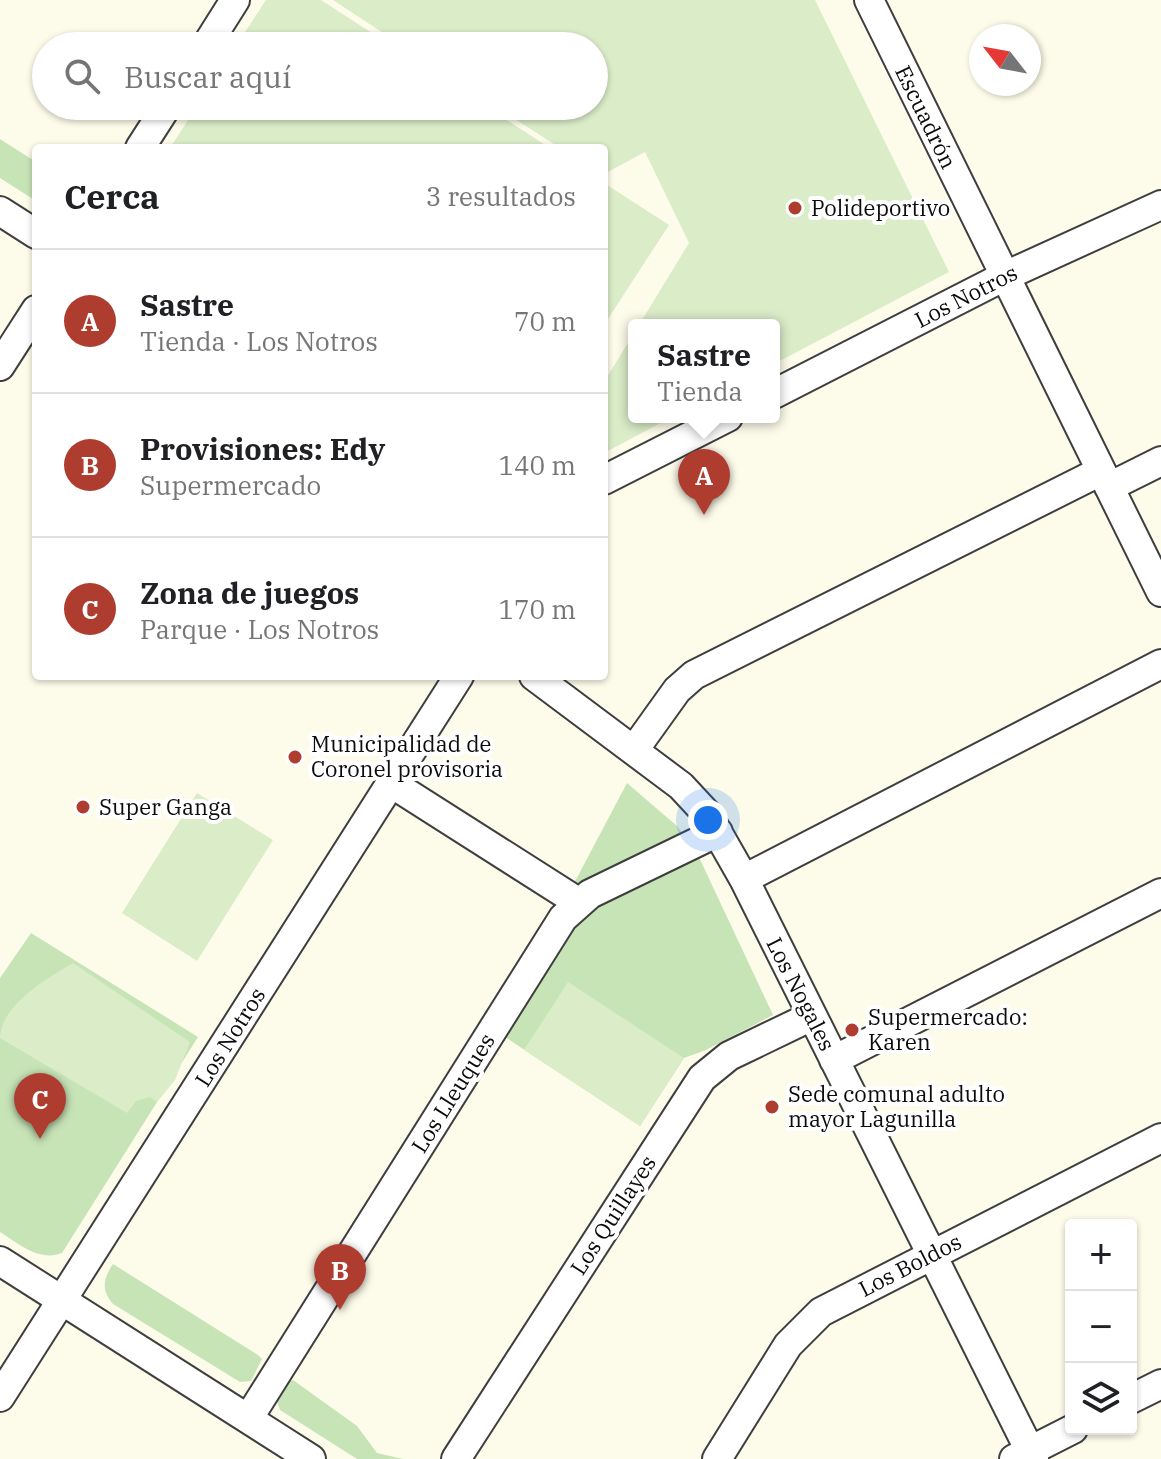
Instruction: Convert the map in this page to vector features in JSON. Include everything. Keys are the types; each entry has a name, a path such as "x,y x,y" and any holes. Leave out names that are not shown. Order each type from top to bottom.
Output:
{"street":[{"path":"215,32 235,0"},
{"name":"Escuadrón","path":"869,0 1161,592"},
{"path":"143,144 158,120"},
{"name":"Los Notros","path":"780,391 1003,277 1161,205"},
{"path":"0,211 32,231"},
{"path":"0,366 32,316"},
{"path":"608,478 716,423"},
{"path":"634,750 677,690 694,675 1105,479 1161,461"},
{"path":"744,879 1161,664"},
{"name":"Los Notros","path":"0,1397 456,680"},
{"name":"Los Nogales","path":"539,680 681,786 707,814 744,879 931,1255 1026,1456"},
{"path":"391,783 578,902"},
{"name":"Los Lleuques","path":"248,1419 563,918 578,902 718,832"},
{"path":"834,1060 1161,893"},
{"name":"Los Quillayes","path":"456,1459 702,1078 729,1056 812,1016"},
{"name":"Los Boldos","path":"717,1459 788,1345 809,1321 834,1303 1161,1138"},
{"path":"0,1261 311,1459"},
{"path":"1137,1396 1161,1384"},
{"path":"1026,1456 1065,1434"}],"green space":[{"path":"266,0 321,0 370,32 245,32"},
{"name":"Polideportivo","path":"333,0 815,0 949,272 780,361 780,319 643,319 689,243 645,152 608,172 608,144 554,144 517,120 608,120 608,32 382,32"},
{"path":"188,120 507,120 544,144 173,144"},
{"path":"0,139 32,159 32,198 0,178"},
{"path":"608,186 669,225 608,319"},
{"path":"628,343 628,423 661,423 608,451 608,375"},
{"path":"627,783 677,826 697,853 773,1015 684,1058 640,1126 496,1031"},
{"path":"197,793 273,840 197,961 122,913"},
{"path":"31,933 198,1037 62,1253 54,1255 37,1253 0,1232 0,978"},
{"path":"73,963 190,1042 175,1080 157,1102 150,1097 136,1101 127,1113 0,1038 2,1026 16,1004 38,985"},
{"path":"568,982 684,1058 640,1126 524,1050"},
{"path":"113,1264 258,1355 262,1359 251,1381 240,1382 113,1304 105,1284"},
{"path":"293,1380 357,1426 377,1453 403,1459 357,1459 280,1410 276,1398 286,1383"}],"place":[{"name":"Polideportivo","path":"795,208"},
{"name":"Sastre","path":"704,515"},
{"name":"Municipalidad de Coronel provisoria","path":"295,757"},
{"name":"Super Ganga","path":"83,807"},
{"name":"Supermercado: Karen","path":"852,1030"},
{"name":"Sede comunal adulto mayor Lagunilla","path":"772,1107"},
{"name":"Zona de juegos","path":"40,1139"},
{"name":"Provisiones: Edy","path":"340,1310"}]}
